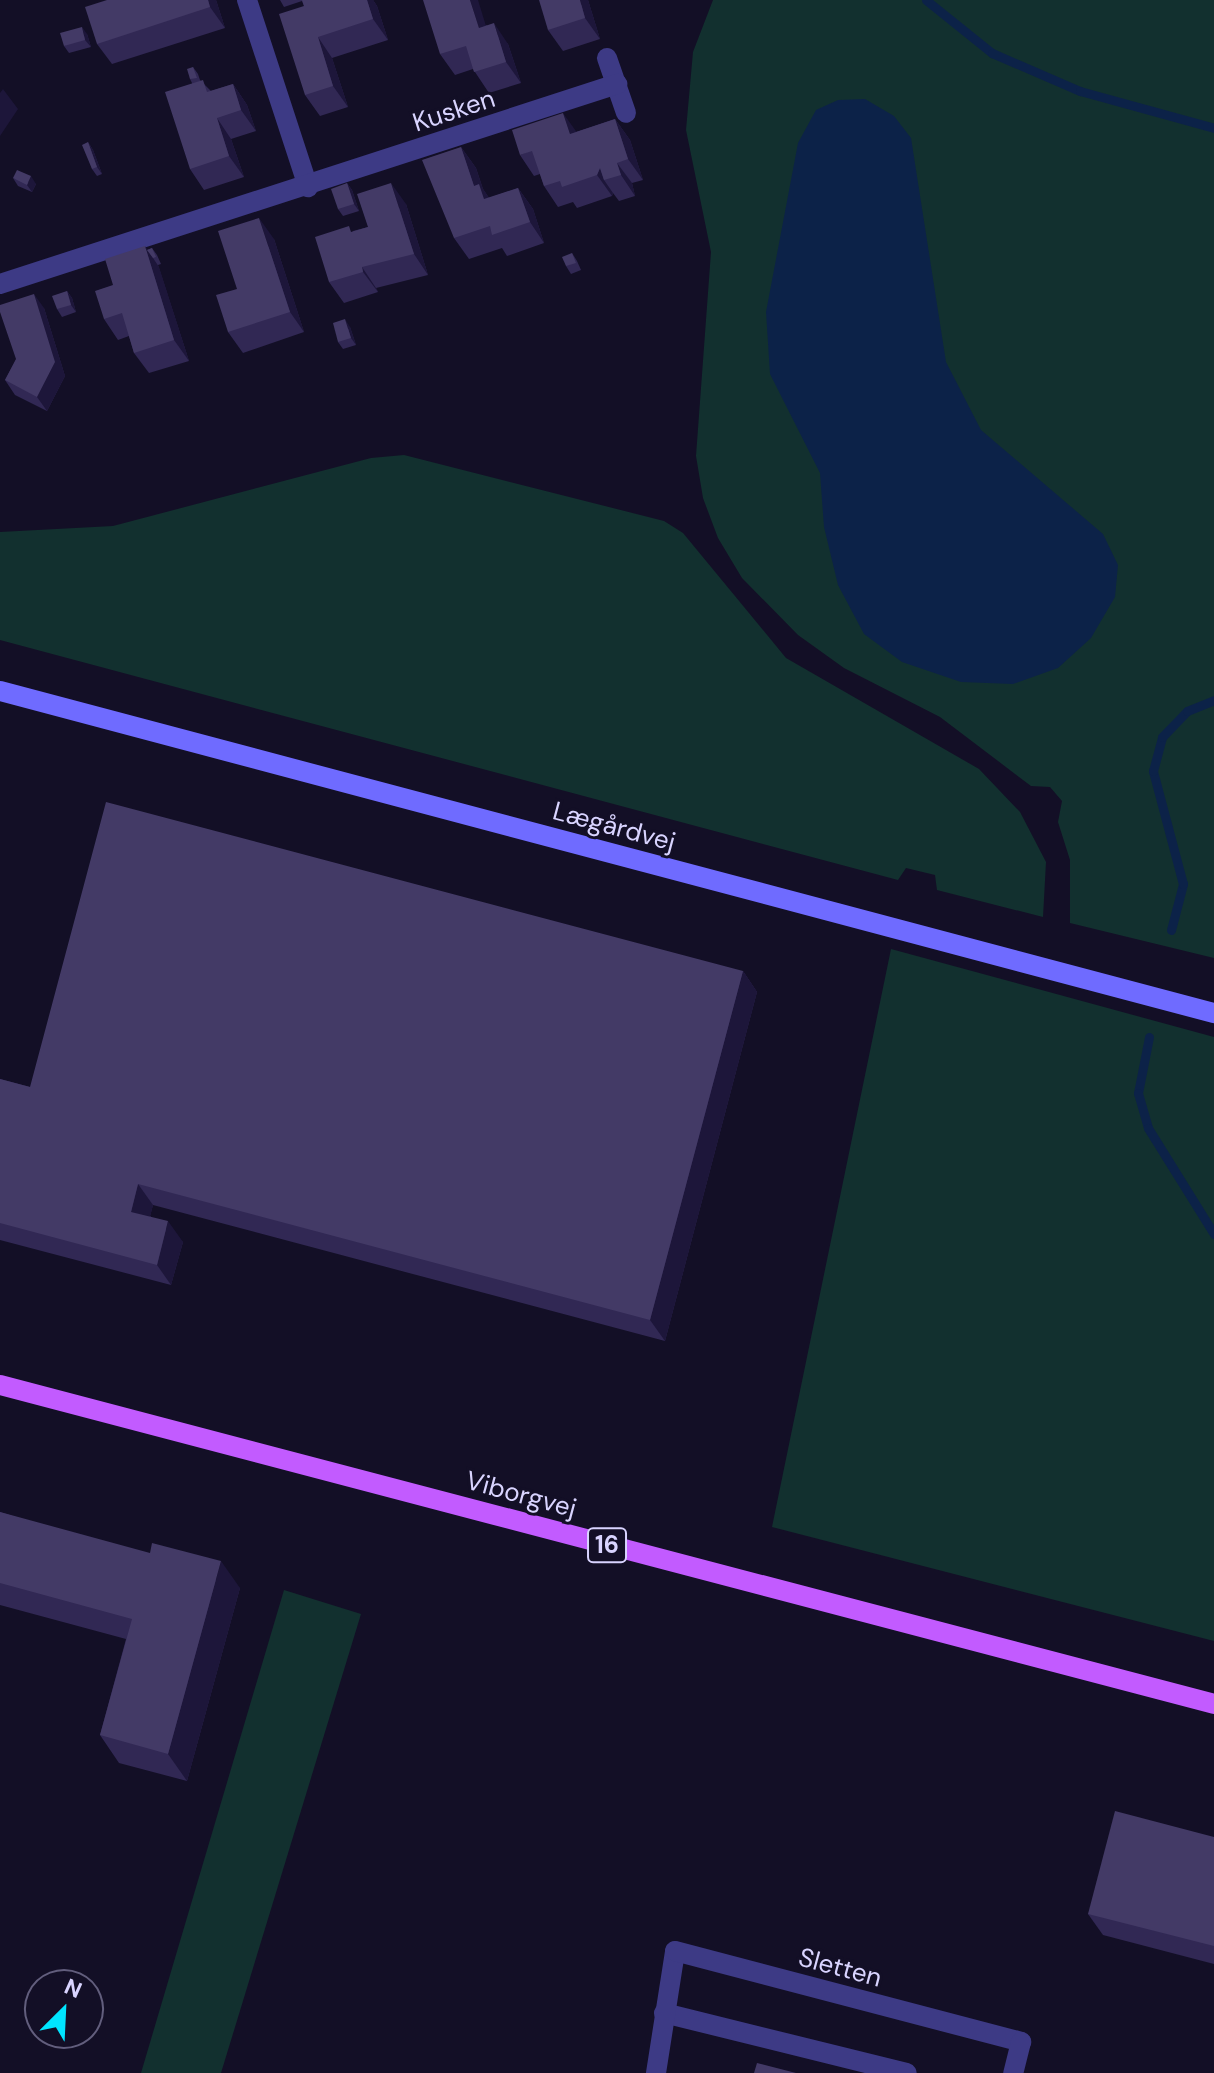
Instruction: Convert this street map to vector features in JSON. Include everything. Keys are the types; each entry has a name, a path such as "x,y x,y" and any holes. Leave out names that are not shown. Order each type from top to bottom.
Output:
{"main road":[{"name":"Viborgvej","path":"0,1385 1214,1704"}],"street":[{"path":"247,0 308,187"},
{"path":"607,58 626,113"},
{"name":"Kusken","path":"0,284 308,187 617,84"},
{"name":"Lægårdvej","path":"0,691 1214,1013"},
{"name":"Sletten","path":"656,2073 675,1951 1021,2042 1013,2073"},
{"path":"664,2013 907,2073"}],"green space":[{"path":"713,0 1214,0 1214,958 1070,923 1070,860 1058,822 1062,801 1050,787 1031,786 940,717 844,668 798,635 742,578 718,538 703,498 696,456 711,252 686,130 693,52"},
{"path":"404,455 664,521 683,533 786,658 979,769 1020,812 1046,862 1043,917 937,890 935,875 906,868 898,880 0,640 0,532 113,526 371,458"},
{"path":"891,949 1214,1037 1214,1641 772,1527"},
{"path":"284,1590 361,1614 221,2073 141,2073"}],"water":[{"path":"865,99 894,116 911,138 946,362 981,430 1103,534 1118,565 1115,597 1091,638 1058,668 1013,684 961,682 902,662 864,634 838,585 824,527 820,473 770,374 766,312 798,143 816,110 838,100"}],"building":[{"path":"107,0 208,0 210,7 97,44 85,7"},
{"path":"302,0 367,0 373,19 318,37 333,86 305,95 279,14 304,6"},
{"path":"423,0 470,0 479,28 494,23 506,62 474,72 466,46 440,54"},
{"path":"539,0 580,0 585,18 548,30"},
{"path":"82,27 85,40 64,46 60,33"},
{"path":"193,67 197,78 190,79 187,69"},
{"path":"203,80 207,92 233,84 241,110 217,118 229,156 190,169 165,92"},
{"path":"563,113 570,134 615,119 628,159 617,163 621,175 604,180 600,168 597,175 562,187 560,181 544,186 532,151 520,155 512,130"},
{"path":"88,142 97,167 92,169 82,145"},
{"path":"461,147 474,186 479,184 484,199 518,188 530,222 492,235 490,226 454,238 422,160"},
{"path":"17,170 31,176 27,185 13,178"},
{"path":"347,183 354,204 338,209 331,189"},
{"path":"391,183 414,254 362,267 363,272 329,282 315,237 349,226 351,232 368,227 357,194"},
{"path":"259,218 290,312 228,332 216,295 237,289 218,231"},
{"path":"145,246 174,340 134,353 122,313 104,319 95,291 113,285 105,259"},
{"path":"152,248 156,257 153,258 147,250"},
{"path":"572,253 576,263 566,266 562,257"},
{"path":"67,291 71,305 57,309 52,296"},
{"path":"34,294 55,362 37,397 5,380 16,359 0,312 0,305"},
{"path":"345,319 351,338 338,342 333,323"},
{"path":"106,802 743,971 650,1320 138,1184 131,1212 168,1221 157,1265 0,1223 0,1079 30,1087"},
{"path":"0,1512 150,1553 152,1543 221,1561 168,1754 100,1735 132,1619 0,1583"},
{"path":"1115,1811 1214,1837 1214,1946 1088,1914"},
{"path":"757,2063 796,2073 754,2073"}],"waterway":[{"path":"926,0 992,53 1080,91 1214,128"},
{"path":"1171,930 1183,884 1153,771 1162,737 1187,711 1214,700"},
{"path":"1149,1037 1138,1093 1148,1128 1214,1234"}]}
